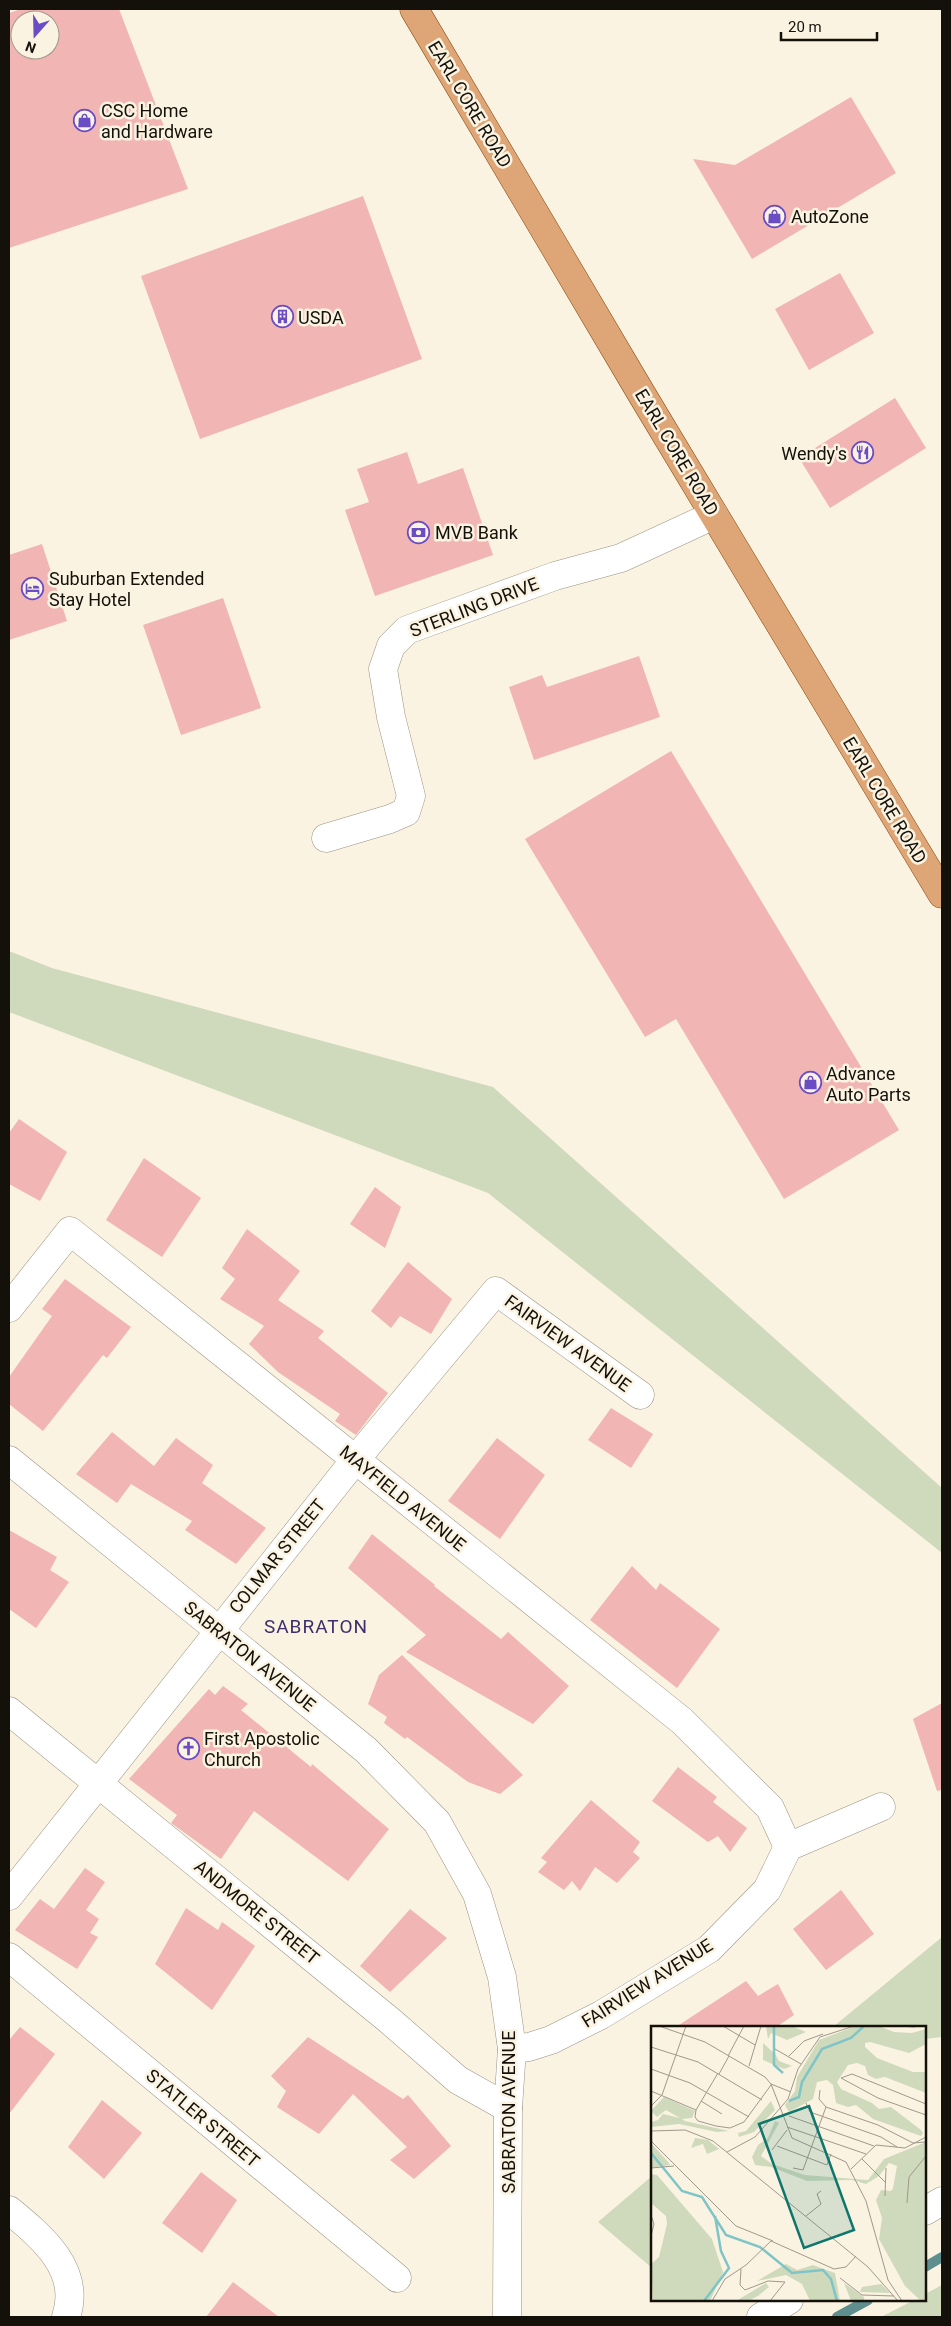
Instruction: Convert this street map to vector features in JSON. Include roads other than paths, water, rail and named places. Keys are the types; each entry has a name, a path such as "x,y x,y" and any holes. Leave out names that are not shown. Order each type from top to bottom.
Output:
{"main road":[{"name":"EARL CORE ROAD","path":"414,9 714,515 942,894"}],"street":[{"name":"STERLING DRIVE","path":"326,838 390,819 406,812 411,796 391,716 383,668 391,646 407,630 555,576 621,558 714,515"},
{"name":"MAYFIELD AVENUE","path":"9,1308 70,1231 682,1721 770,1808 788,1847"},
{"name":"FAIRVIEW AVENUE","path":"496,1291 640,1395"},
{"name":"COLMAR STREET","path":"9,1896 218,1630 355,1460 496,1291"},
{"name":"SABRATON AVENUE","path":"9,1460 366,1750 437,1822 477,1894 502,1977 512,2049 509,2122 507,2317"},
{"name":"ANDMORE STREET","path":"9,1711 389,2020 509,2122"},
{"path":"788,1847 881,1807"},
{"name":"FAIRVIEW AVENUE","path":"512,2049 529,2047 551,2040 600,2016 709,1949 766,1890 788,1847"},
{"name":"STATLER STREET","path":"9,1957 397,2278"},
{"path":"926,2210 942,2201"},
{"path":"9,2210 58,2257 70,2282 69,2309 66,2317"},
{"path":"761,2317 787,2301"}],"waterway":[{"path":"926,2266 942,2257"},
{"path":"837,2317 866,2301"}],"place":[{"name":"CSC Home and Hardware","path":"85,120"},
{"name":"AutoZone","path":"775,216"},
{"name":"USDA","path":"282,317"},
{"name":"Wendy's","path":"863,453"},
{"name":"MVB Bank","path":"419,532"},
{"name":"Suburban Extended Stay Hotel","path":"33,588"},
{"name":"Advance Auto Parts","path":"810,1083"},
{"name":"First Apostolic Church","path":"188,1748"}],"district":[{"name":"SABRATON","path":"316,1626"}]}
